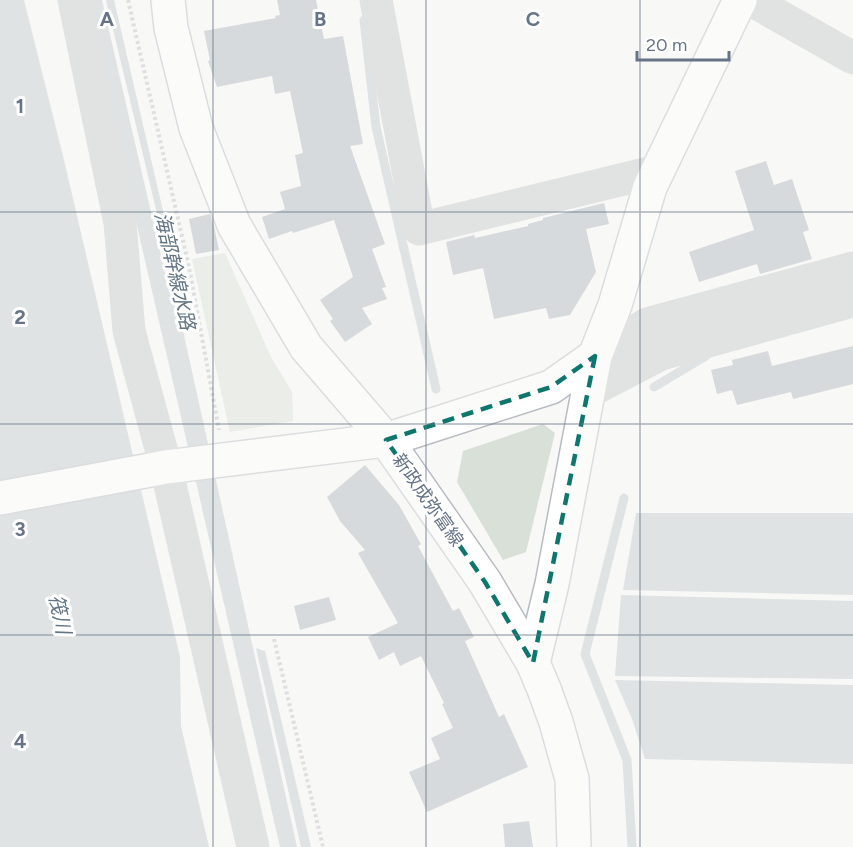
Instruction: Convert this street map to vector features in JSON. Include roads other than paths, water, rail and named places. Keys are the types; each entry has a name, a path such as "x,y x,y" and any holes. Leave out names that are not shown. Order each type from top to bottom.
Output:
{"main road":[{"path":"168,0 171,28 196,128 234,225 306,347 386,440"},
{"path":"533,663 552,584 595,356 615,305 650,187 740,0"},
{"name":"新政成弥富線","path":"574,847 572,779 552,711 533,663 485,582 386,440 551,387 595,356"},
{"path":"0,498 173,466 386,440"}],"street":[{"path":"74,0 120,223 129,331 173,466 253,847"},
{"path":"376,0 419,229 657,171"},
{"path":"751,0 853,58"},
{"path":"595,356 647,324 853,268"},
{"path":"588,392 661,354 853,301"}],"water":[{"name":"筏川","path":"0,0 24,0 64,160 180,657 181,726 209,847 0,847"},
{"path":"85,0 102,0 168,286 172,296 176,299 297,847 280,847"},
{"name":"海部幹線水路","path":"106,0 114,0 177,271 184,278 188,296 177,297"},
{"path":"636,513 853,513 853,595 623,590"},
{"path":"621,595 853,601 853,679 615,676"},
{"path":"256,648 265,651 311,847 301,847"},
{"path":"615,680 853,685 853,764 645,759 632,719"}],"waterway":[{"path":"364,20 376,127 436,389"},
{"path":"654,387 706,356"},
{"path":"624,498 585,654 627,760 632,847"}]}
